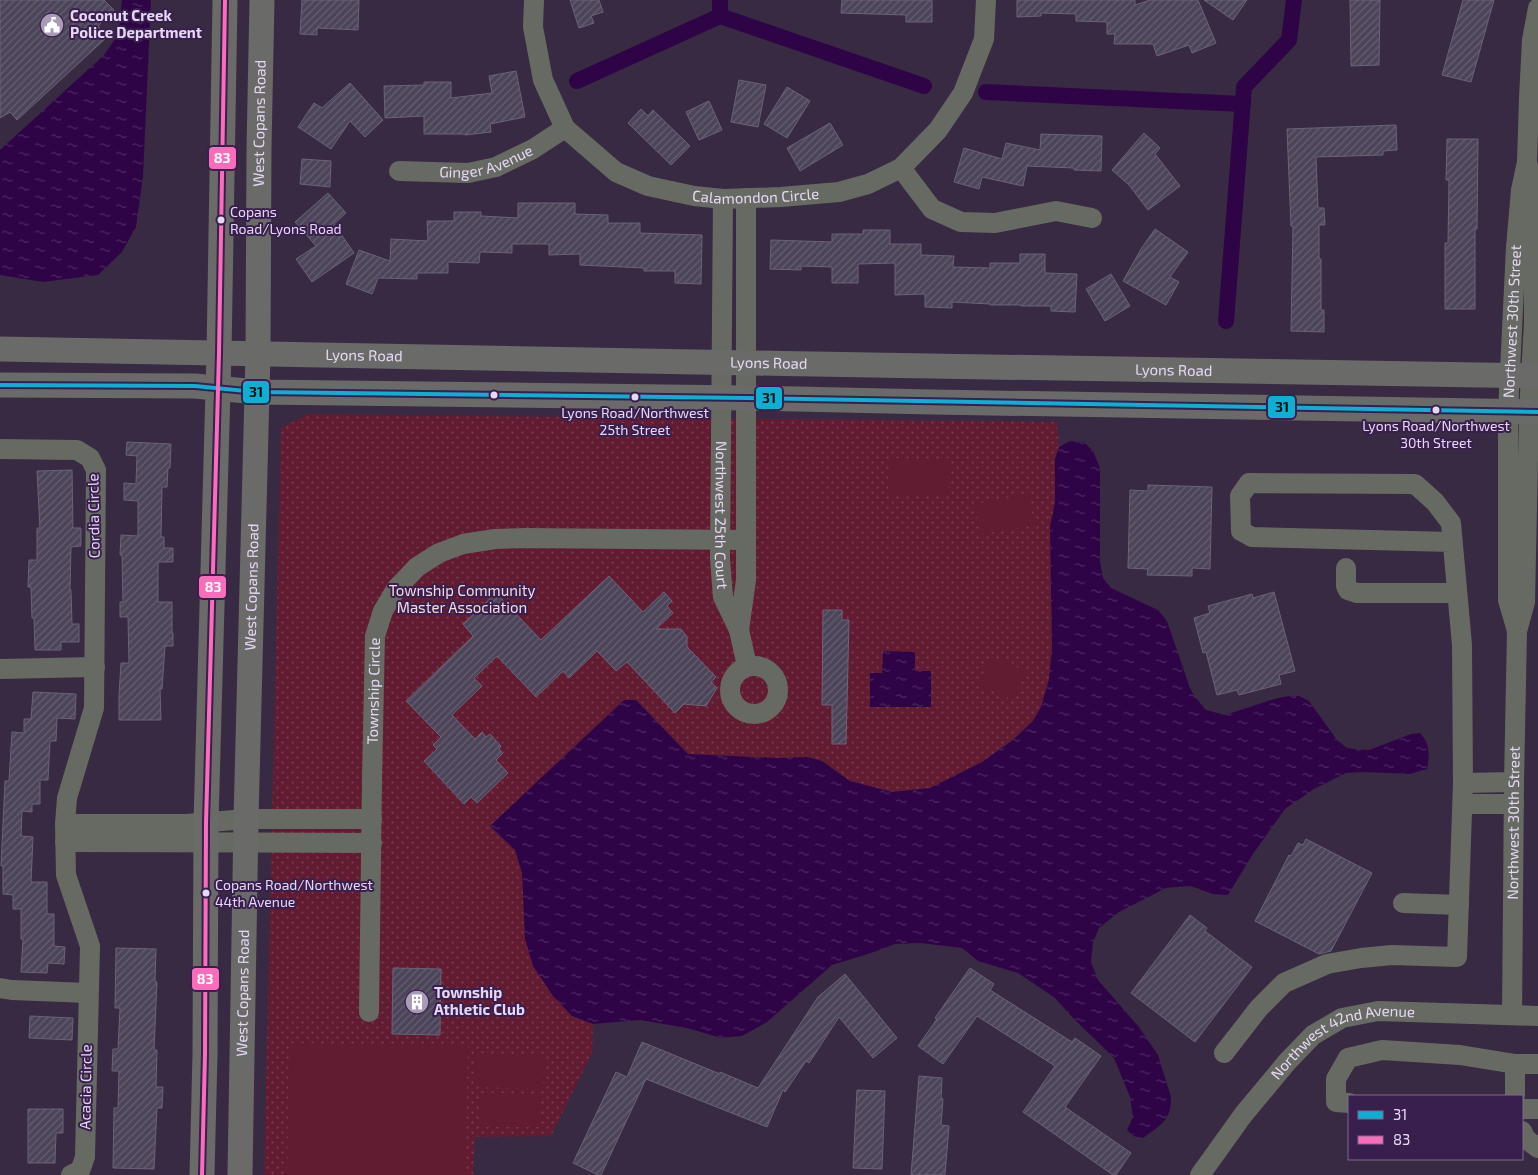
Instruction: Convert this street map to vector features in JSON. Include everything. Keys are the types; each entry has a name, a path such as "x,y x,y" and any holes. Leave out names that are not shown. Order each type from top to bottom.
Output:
{"main road":[{"path":"202,1175 205,1054 206,833 219,353 225,0"},
{"name":"West Copans Road","path":"240,1175 246,830 258,353 262,0"},
{"name":"Lyons Road","path":"0,349 1526,376"},
{"path":"0,385 195,386 257,392 734,398 1525,412"}],"street":[{"name":"Calamondon Circle","path":"534,0 533,27 543,80 565,128 616,172 648,186 694,196 723,198 782,198 839,192 868,184 902,168 938,130 963,93 984,39 986,0"},
{"name":"Northwest 30th Street","path":"1512,1015 1517,631 1508,600 1525,412 1526,376 1534,322 1534,189 1527,162 1528,98 1532,40 1538,8"},
{"name":"Ginger Avenue","path":"399,171 468,173 496,167 533,149 565,128"},
{"path":"902,168 932,209 961,222 995,223 1056,211 1092,218"},
{"path":"723,198 734,362 734,398"},
{"path":"734,362 746,198"},
{"name":"Northwest 25th Court","path":"734,398 720,540 722,597 739,630 747,666"},
{"name":"Northwest 25th Court","path":"734,398 746,540 746,580 739,630"},
{"name":"Cordia Circle","path":"0,449 78,450 90,458 96,470 94,708 66,798 65,833"},
{"path":"1224,1053 1259,1008 1284,983 1327,964 1392,955 1457,957 1463,804 1462,645 1451,523 1435,502 1415,484 1248,483 1240,496 1241,531 1252,537 1452,542"},
{"name":"Township Circle","path":"369,1012 375,636 383,611 396,589 417,567 438,553 463,544 495,539 746,540"},
{"path":"1346,568 1346,586 1348,590 1357,593 1457,593"},
{"path":"0,669 95,667"},
{"path":"1463,783 1514,782"},
{"path":"1463,804 1514,804"},
{"path":"65,833 206,833 372,820"},
{"path":"246,830 372,843"},
{"name":"Acacia Circle","path":"65,833 66,875 90,946 85,1157 80,1171 71,1175"},
{"path":"1403,904 1459,905"},
{"path":"0,988 88,993"},
{"name":"Northwest 42nd Avenue","path":"1200,1175 1243,1115 1287,1062 1313,1035 1342,1018 1378,1011 1538,1016"},
{"path":"1348,1103 1336,1102 1336,1079 1348,1058 1382,1050 1460,1055 1515,1064 1538,1064"},
{"path":"1515,1064 1515,1095"},
{"path":"1523,1109 1538,1109"},
{"path":"1523,1133 1526,1139 1538,1148"}],"green space":[{"name":"Township Community Master Association","path":"308,414 1057,422 1059,447 1055,459 1055,502 1050,528 1052,648 1049,679 1041,707 1033,721 1012,740 982,762 930,788 892,792 850,781 822,761 807,757 777,758 688,754 636,700 490,826 515,850 522,873 525,939 572,1016 593,1024 592,1053 551,1136 475,1137 473,1175 264,1175 281,428"},
{"path":"889,458 949,460 948,495 888,494"},
{"path":"1029,494 1034,525 980,534 975,504"},
{"path":"991,656 1025,671 1013,700 979,685"},
{"path":"289,1043 468,1046 465,1175 287,1175"},
{"path":"475,1053 544,1055 543,1089 473,1087"},
{"path":"481,1093 540,1094 539,1127 480,1127"}],"water":[{"path":"122,0 151,0 143,176 136,227 122,252 98,275 43,282 0,275 0,150 104,55 118,35"},
{"path":"1070,441 1084,442 1093,451 1100,468 1100,562 1103,578 1111,588 1158,610 1167,621 1190,688 1206,710 1225,715 1271,700 1287,696 1299,696 1309,701 1337,740 1347,748 1369,750 1411,734 1420,733 1426,741 1428,750 1427,769 1410,774 1346,773 1314,789 1285,809 1253,854 1228,895 1213,894 1190,886 1166,888 1119,912 1099,928 1093,943 1091,962 1098,980 1139,1027 1158,1055 1171,1097 1171,1105 1164,1122 1143,1138 1133,1136 1127,1130 1133,1117 1130,1097 1114,1058 1055,998 1018,973 978,961 962,948 920,943 895,944 832,965 767,1022 742,1036 721,1038 687,1028 640,1020 593,1024 572,1016 553,996 533,966 525,939 522,873 515,850 490,826 624,700 636,700 688,754 777,758 807,757 822,761 850,781 892,792 930,788 982,762 1013,740 1033,721 1041,707 1049,679 1052,648 1050,527 1055,502 1055,459 1059,447"},
{"path":"883,651 915,652 915,671 931,671 931,707 870,707 870,673 882,673"}],"building":[{"path":"0,0 104,0 114,10 98,26 107,37 17,120 10,112 0,118"},
{"path":"302,0 359,0 358,30 317,28 317,35 300,34"},
{"path":"570,0 599,0 603,12 591,16 594,23 579,28"},
{"path":"842,0 932,0 932,22 906,22 906,15 841,13"},
{"path":"1017,0 1135,0 1135,5 1150,0 1198,0 1216,43 1192,53 1189,45 1157,56 1153,44 1114,44 1115,34 1107,34 1107,22 1076,21 1076,14 1041,13 1041,16 1017,17"},
{"path":"1204,0 1247,0 1233,20"},
{"path":"1350,0 1380,0 1379,65 1351,66"},
{"path":"1463,0 1494,0 1471,82 1442,75"},
{"path":"516,71 525,117 490,124 491,132 465,135 424,134 424,116 385,118 384,86 424,85 424,82 451,82 451,98 492,93 489,76"},
{"path":"739,80 766,85 758,127 731,122"},
{"path":"350,83 383,120 365,137 350,121 331,149 298,127 314,103 322,108"},
{"path":"787,87 810,101 787,138 764,124"},
{"path":"709,101 722,130 699,140 686,112"},
{"path":"641,109 648,116 653,110 690,146 671,165 628,123"},
{"path":"830,123 843,145 800,171 787,148"},
{"path":"1396,125 1397,150 1383,151 1383,155 1316,157 1318,208 1324,208 1325,225 1319,225 1321,310 1324,310 1324,332 1291,331 1293,226 1291,226 1287,129"},
{"path":"1144,133 1160,148 1155,154 1180,186 1148,210 1129,185 1112,170"},
{"path":"1041,134 1102,136 1101,171 1027,166 1023,186 982,177 979,189 954,182 964,148 1002,159 1006,143 1040,150"},
{"path":"1447,139 1478,139 1475,309 1445,309 1445,243 1448,243 1449,180 1446,180"},
{"path":"302,159 331,161 330,187 300,184"},
{"path":"328,193 346,213 334,224 354,253 312,282 296,259 316,246 295,222"},
{"path":"518,203 575,203 575,214 608,215 608,223 640,223 640,233 702,235 701,284 675,283 675,271 644,271 644,268 580,265 580,254 549,255 549,244 512,244 512,253 480,252 479,263 448,262 448,273 417,273 417,279 378,278 372,294 346,284 359,250 390,261 391,239 428,241 427,221 454,221 454,212 481,212 481,216 518,218"},
{"path":"1155,229 1188,252 1170,277 1179,282 1166,305 1123,281"},
{"path":"863,230 890,230 890,244 921,244 921,255 954,256 953,267 990,268 990,263 1020,263 1020,254 1045,254 1045,273 1077,274 1075,312 1051,311 1051,306 952,302 952,308 925,307 925,294 895,295 895,263 858,264 858,283 832,283 832,267 801,266 801,270 770,269 771,240 832,242 832,234 863,234"},
{"path":"1111,274 1130,306 1105,321 1086,289"},
{"path":"127,442 171,444 167,487 162,487 161,537 164,537 164,548 173,548 173,562 158,562 158,602 172,602 173,646 165,646 162,689 160,689 161,720 119,720 121,663 129,663 128,617 120,617 120,602 123,602 122,555 120,555 121,535 138,536 138,501 124,500 124,483 136,484 137,456 126,455"},
{"path":"72,470 73,528 81,528 81,546 71,547 70,590 72,624 79,624 79,642 61,642 61,650 35,650 31,587 28,587 29,560 37,560 37,528 40,528 37,471"},
{"path":"1148,485 1212,487 1210,569 1192,568 1192,576 1147,575 1148,569 1128,568 1130,490 1148,491"},
{"path":"609,576 643,612 664,592 672,601 667,606 673,613 656,629 681,629 687,637 687,647 716,677 711,682 717,688 706,706 684,704 675,713 627,662 616,671 597,651 569,678 563,671 536,697 497,656 474,678 482,686 452,715 475,739 482,732 486,737 490,734 501,746 499,749 503,753 496,760 508,773 477,803 471,797 464,804 424,761 437,749 433,745 441,737 406,701 473,636 463,624 496,593 541,640"},
{"path":"1274,592 1295,671 1279,675 1281,684 1239,695 1237,690 1217,695 1206,652 1203,653 1194,618 1210,613 1208,606 1252,594 1253,598"},
{"path":"823,610 842,610 842,620 849,620 846,744 832,744 832,705 822,705"},
{"path":"33,692 76,694 75,719 57,718 56,741 50,741 48,780 40,780 40,804 32,804 32,812 22,811 21,836 33,837 31,882 47,882 47,914 54,914 54,946 65,947 64,964 48,963 47,973 21,972 23,939 21,939 21,909 13,909 13,895 3,894 3,866 1,866 5,781 9,781 12,732 24,733 24,719 31,719"},
{"path":"1306,839 1372,873 1331,951 1319,954 1255,921 1289,855 1291,856 1298,843 1303,845"},
{"path":"1190,915 1207,928 1205,931 1252,967 1195,1042 1131,993"},
{"path":"116,948 156,949 155,982 157,982 154,1050 157,1050 156,1087 163,1087 162,1108 157,1108 154,1169 113,1168 114,1108 118,1108 119,1071 112,1071 113,1049 118,1049 120,1008 115,1008"},
{"name":"Township Athletic Club","path":"393,968 441,969 440,1035 392,1034"},
{"path":"970,968 994,984 990,990 1072,1042 1075,1038 1101,1056 1065,1107 1131,1153 1116,1175 1113,1175 1023,1112 1055,1066 977,1016 943,1064 918,1046"},
{"path":"845,974 897,1038 873,1058 839,1017 809,1063 806,1061 785,1092 783,1090 767,1127 646,1079 601,1175 573,1163 616,1072 627,1077 642,1042 758,1088 818,997"},
{"path":"30,1016 73,1018 72,1040 29,1038"},
{"path":"919,1076 942,1078 941,1125 949,1126 945,1175 911,1175"},
{"path":"857,1090 885,1091 882,1169 853,1168"},
{"path":"28,1109 63,1109 63,1133 56,1133 55,1163 28,1163"}],"waterway":[{"path":"577,81 720,16 720,0"},
{"path":"1226,321 1244,87 1289,40 1294,0"},
{"path":"720,16 924,86"},
{"path":"986,92 1243,104"}],"transit line":[{"name":"83","path":"202,1175 205,1054 206,823 219,353 225,0"},
{"name":"31","path":"0,385 195,386 257,392 746,398 1538,412"}],"place":[{"name":"Coconut Creek Police Department","path":"52,25"},
{"name":"Copans Road/Lyons Road","path":"221,220"},
{"name":"Lyons Road/Northwest 25th Street","path":"635,397"},
{"name":"Lyons Road/Northwest 30th Street","path":"1436,410"},
{"name":"Copans Road/Northwest 44th Avenue","path":"206,893"},
{"name":"Township Athletic Club","path":"417,1002"}]}
